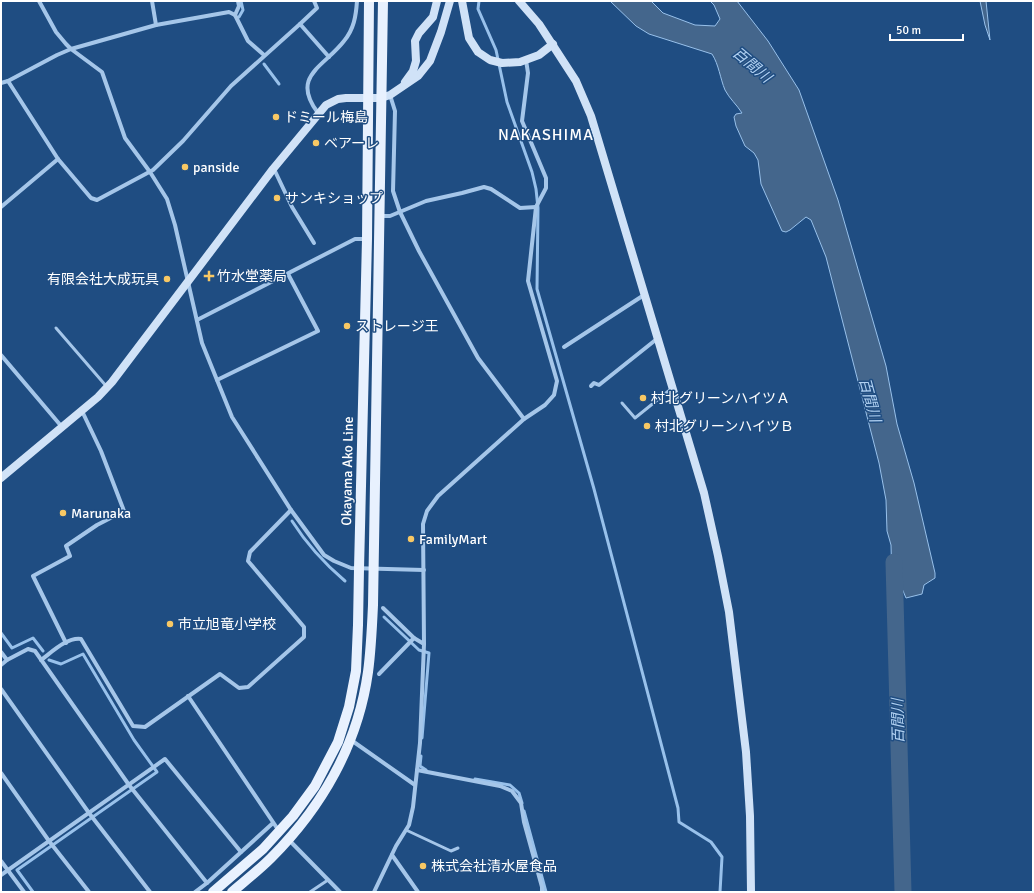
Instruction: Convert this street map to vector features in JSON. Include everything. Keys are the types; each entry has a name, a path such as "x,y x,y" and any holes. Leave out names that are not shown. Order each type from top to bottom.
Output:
{"main road":[{"name":"Okayama Ako Line","path":"213,892 263,849 293,816 315,786 338,742 349,707 356,671 367,239 370,1"},
{"name":"Okayama Ako Line","path":"232,892 271,858 302,823 325,792 351,740 360,710 368,672 373,605 380,216 385,97 383,1"}],"street":[{"path":"38,1 56,32 71,49 102,72 125,138 167,198 175,225 202,343 232,416 291,510 324,555 344,566 373,570 424,570"},
{"path":"152,1 156,25"},
{"path":"235,15 239,6 238,1"},
{"path":"8,81 58,159 91,198 97,200 150,172 183,141 230,86 317,8 314,1"},
{"path":"318,113 314,108 307,89 309,80 315,70 345,41 354,25 357,1"},
{"path":"401,88 413,72 416,61 415,41 433,17 436,1"},
{"path":"462,1 469,38 478,52 490,60 502,63 523,61 539,55 553,44"},
{"path":"519,1 539,24 553,44 576,81 591,116 704,493 729,612 746,752 750,816 751,892"},
{"path":"1,478 107,387 274,169 326,105 338,99 385,97 418,76 430,62 441,32 449,3"},
{"path":"1,82 8,81 57,54 71,49 156,25 229,12 235,15 248,41 264,55"},
{"path":"300,24 329,57"},
{"path":"374,892 409,825 413,807 420,743 424,652 423,524 427,511 438,496 524,419 545,405 554,395 557,381 528,281 536,207 546,188 546,178 522,121 528,73 523,61"},
{"path":"385,97 395,110 393,191 400,212 419,251 478,358 524,419"},
{"path":"1,207 58,159"},
{"path":"274,169 292,207 314,243"},
{"path":"380,216 390,216 426,201 484,187 491,188 520,208 536,207"},
{"path":"197,320 355,240 367,239"},
{"path":"217,380 318,331 288,274"},
{"path":"564,347 645,295"},
{"path":"591,386 594,383 599,385 658,338"},
{"path":"1,355 62,427"},
{"path":"66,643 33,576 70,556 66,546 97,525 124,511 82,410"},
{"path":"41,660 75,638 81,639 133,726 145,727 220,674 238,688 248,687 304,637 304,627 248,561 250,552 291,510"},
{"path":"383,608 411,640 424,644"},
{"path":"378,674 411,640"},
{"path":"1,665 7,660 28,649 35,652 131,788 207,883"},
{"path":"1,652 7,660"},
{"path":"1,689 92,816 150,892"},
{"path":"188,696 279,831"},
{"path":"351,740 415,784"},
{"path":"1,875 92,816 131,788 165,759 241,852"},
{"path":"417,770 500,786 512,791 521,803 524,822 542,887 542,892"},
{"path":"1,773 51,844 89,892"},
{"path":"195,892 207,883 273,823"},
{"path":"288,839 340,892"},
{"path":"392,855 418,892"},
{"path":"1,860 7,871 24,892"}],"lane":[{"path":"56,328 107,387"},
{"path":"622,403 635,418 673,388"},
{"path":"406,830 451,851 458,848"},
{"path":"310,892 328,880"}],"water":[{"path":"610,1 651,1 663,13 695,25 715,26 720,19 714,5 710,1 737,1 768,41 799,90 838,200 886,366 897,424 914,483 935,573 935,578 924,585 922,594 906,598 901,586 892,583 891,545 887,531 886,500 879,463 826,257 811,220 806,217 790,230 786,232 782,231 761,184 758,160 754,153 745,146 736,126 734,117 736,114 742,113 725,90 712,54 649,34 636,26"},
{"path":"980,1 986,1 990,40 985,25"}],"waterway":[{"path":"239,17 243,10 241,1"},
{"path":"479,1 478,9 496,50 507,102 532,172 536,189 538,208 537,289 594,489 678,808 679,822 711,842 722,857 720,892"},
{"path":"264,64 279,84"},
{"path":"292,521 316,553 345,581"},
{"name":"百間川","path":"894,562 903,892"},
{"path":"384,617 419,650 429,653 422,738"},
{"path":"1,633 12,648 33,638 43,651"},
{"path":"33,892 17,870 157,772 134,740 83,654 61,664 49,660"},
{"path":"421,756 420,766 426,770"},
{"path":"475,779 510,785 519,793 522,803"},
{"path":"524,811 546,892"}],"place":[{"name":"ドミール梅島","path":"276,117"},
{"name":"ベアーレ","path":"316,143"},
{"name":"panside","path":"185,167"},
{"name":"サンキショップ","path":"277,198"},
{"name":"竹水堂薬局","path":"209,276"},
{"name":"有限会社大成玩具","path":"167,279"},
{"name":"ストレージ王","path":"347,326"},
{"name":"村北グリーンハイツＡ","path":"643,398"},
{"name":"村北グリーンハイツＢ","path":"647,426"},
{"name":"Marunaka","path":"63,513"},
{"name":"FamilyMart","path":"411,539"},
{"name":"市立旭竜小学校","path":"170,624"},
{"name":"株式会社清水屋食品","path":"423,866"}],"district":[{"name":"NAKASHIMA","path":"546,134"}]}
